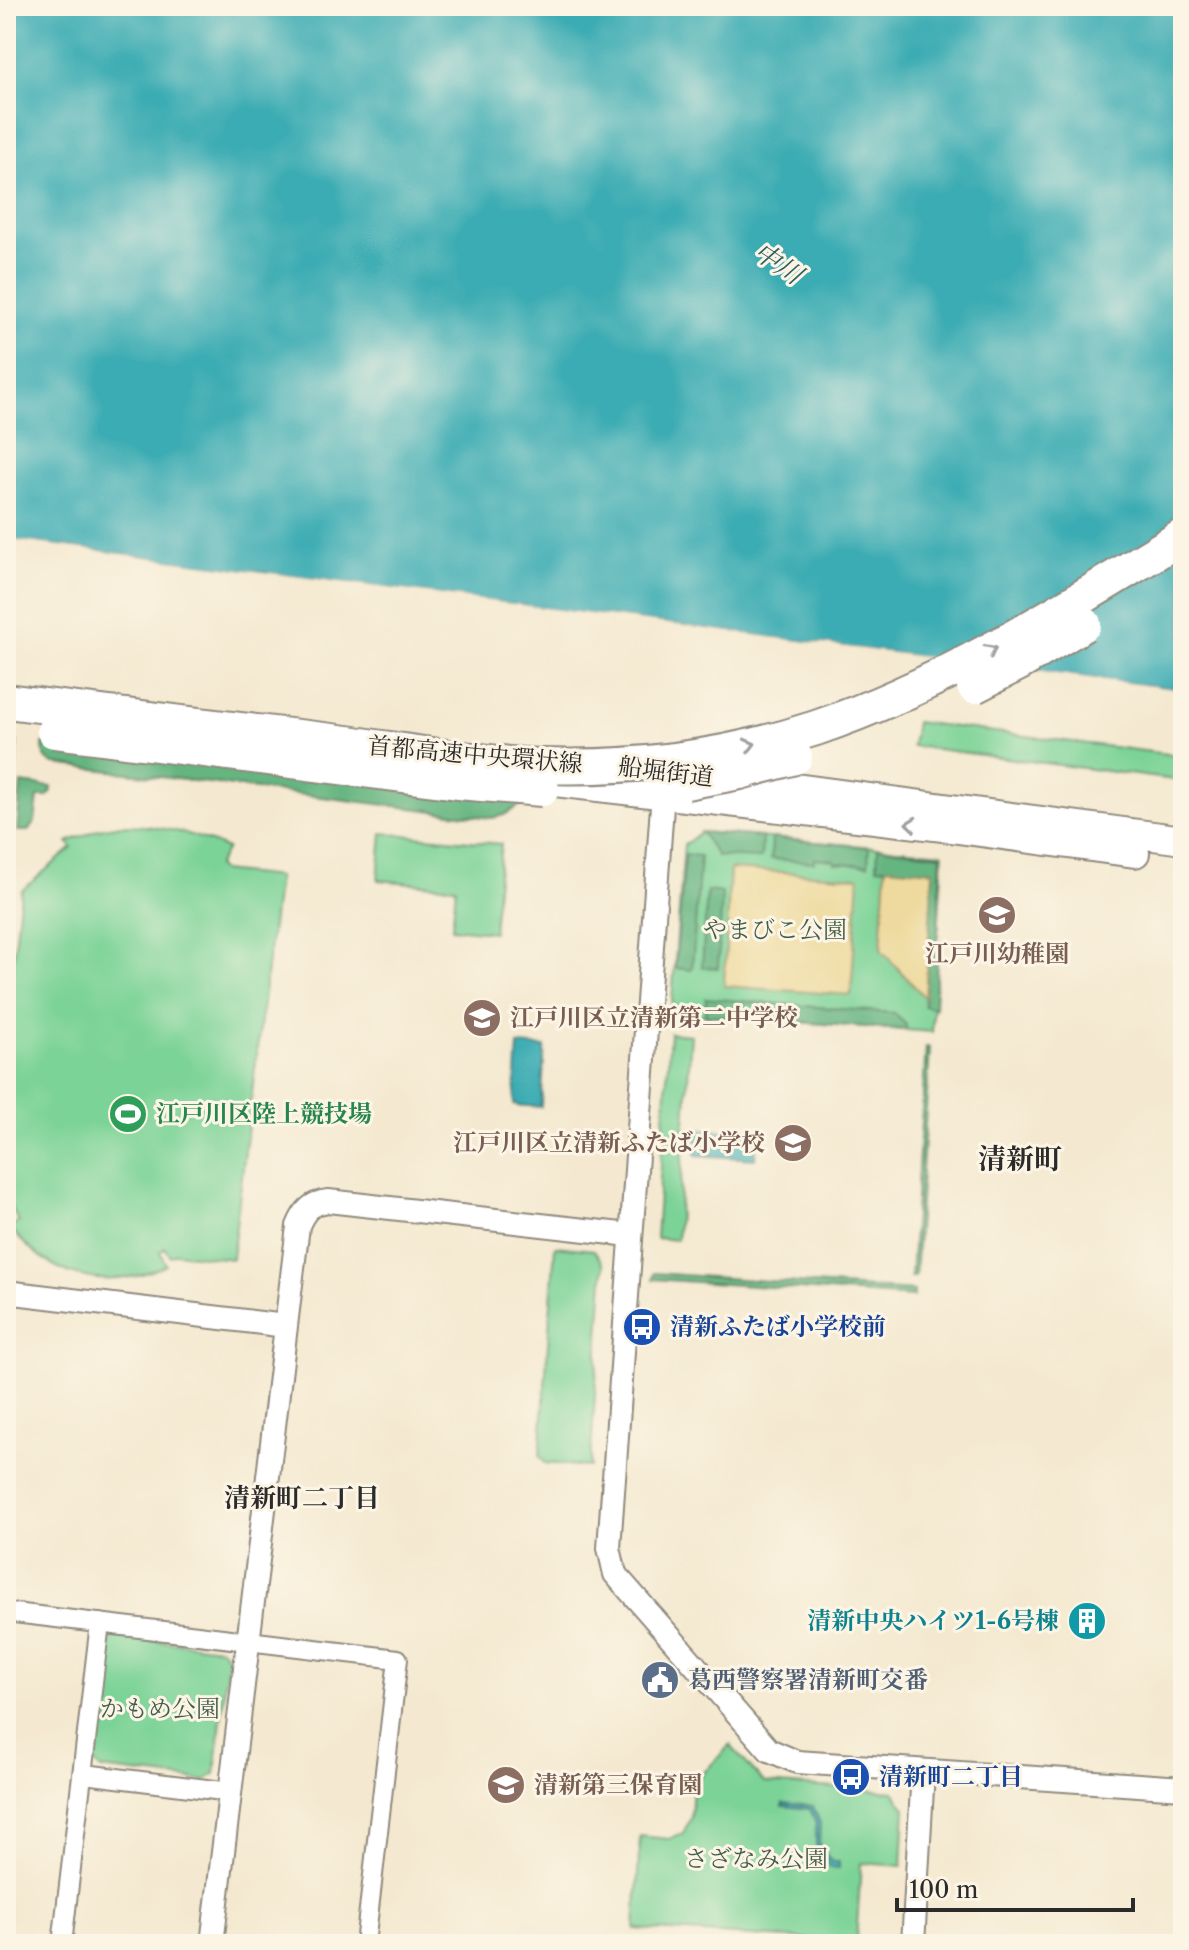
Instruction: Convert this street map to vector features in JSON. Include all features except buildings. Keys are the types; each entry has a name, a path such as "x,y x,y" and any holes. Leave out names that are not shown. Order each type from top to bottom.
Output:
{"highway":[{"name":"首都高速中央環状線","path":"6,701 537,766 640,764 687,758 789,735 877,706 1005,643 1183,536"},
{"name":"首都高速中央環状線","path":"6,725 458,782 583,790 692,781 797,757 902,719 1021,662 1183,562"}],"main road":[{"name":"船堀街道","path":"6,695 664,783 952,828 1183,859"},
{"name":"船堀街道","path":"6,718 664,783 1183,840"}],"street":[{"path":"664,783 609,1548 615,1574 769,1750 797,1762 1183,1788"},
{"path":"212,1944 298,1226 303,1214 319,1202 343,1203 630,1235"},
{"path":"6,1292 286,1326"},
{"path":"6,1612 398,1659 365,1944"},
{"path":"62,1944 100,1623"},
{"path":"913,1944 923,1771"},
{"path":"84,1774 231,1792"}],"green space":[{"path":"916,722 1183,756 1183,781 912,746"},
{"path":"6,739 17,741 15,770 6,769"},
{"path":"43,744 527,801 504,815 492,818 54,764 45,756"},
{"path":"21,783 52,787 46,797 38,797 35,822 28,831 17,831"},
{"name":"江戸川区陸上競技場","path":"121,825 162,828 202,838 227,849 217,866 222,871 278,877 232,1259 176,1253 170,1256 165,1248 160,1252 166,1265 144,1274 101,1279 81,1276 44,1259 10,1228 19,1222 6,1199 6,1028 21,891 72,848 68,842 99,829"},
{"name":"やまびこ公園","path":"701,832 943,853 932,1032 671,1013 684,845"},
{"path":"701,832 762,837 761,858 717,856"},
{"path":"382,833 501,844 493,932 452,928 456,887 378,880"},
{"path":"772,838 869,847 868,865 815,858 814,862 771,859"},
{"path":"878,847 941,855 935,1008 924,1006 933,871 877,867"},
{"path":"685,855 700,856 692,970 675,968"},
{"path":"707,891 722,893 718,968 702,967"},
{"path":"706,998 894,1013 906,1025 906,1030 705,1015"},
{"path":"670,1033 691,1035 677,1240 656,1238"},
{"path":"926,1047 930,1048 915,1277 911,1277"},
{"path":"555,1246 594,1250 604,1264 590,1467 545,1463 540,1457"},
{"path":"654,1273 914,1291 914,1297 653,1279"},
{"name":"かもめ公園","path":"116,1636 221,1648 228,1658 215,1774 205,1781 100,1769 92,1760 106,1641"},
{"name":"さざなみ公園","path":"730,1745 764,1783 894,1792 905,1808 902,1866 861,1863 856,1942 635,1929 640,1836 669,1839 683,1833 691,1818 693,1784"}],"sand":[{"path":"886,867 933,871 925,998 881,950"},
{"path":"730,869 859,877 851,995 724,986"}],"water":[{"name":"中川","path":"6,6 1183,6 1183,690 6,539"},
{"path":"518,1045 545,1047 541,1107 514,1105"},
{"path":"697,1129 757,1133 755,1159 696,1155"},
{"path":"783,1803 813,1806 820,1823 819,1846 832,1862 839,1862 839,1868 830,1867 816,1846 816,1823 810,1809 782,1806"}],"pier":[{"path":"6,539 1183,690 1183,694 6,543"}],"place":[{"name":"江戸川幼稚園","path":"997,915"},
{"name":"江戸川区立清新第二中学校","path":"482,1018"},
{"name":"江戸川区陸上競技場","path":"128,1114"},
{"name":"江戸川区立清新ふたば小学校","path":"793,1143"},
{"name":"清新ふたば小学校前","path":"642,1327"},
{"name":"清新中央ハイツ1-6号棟","path":"1087,1621"},
{"name":"葛西警察署清新町交番","path":"660,1680"},
{"name":"清新町二丁目","path":"851,1777"},
{"name":"清新第三保育園","path":"506,1785"}],"district":[{"name":"清新町","path":"1020,1159"},
{"name":"清新町二丁目","path":"302,1498"}]}
